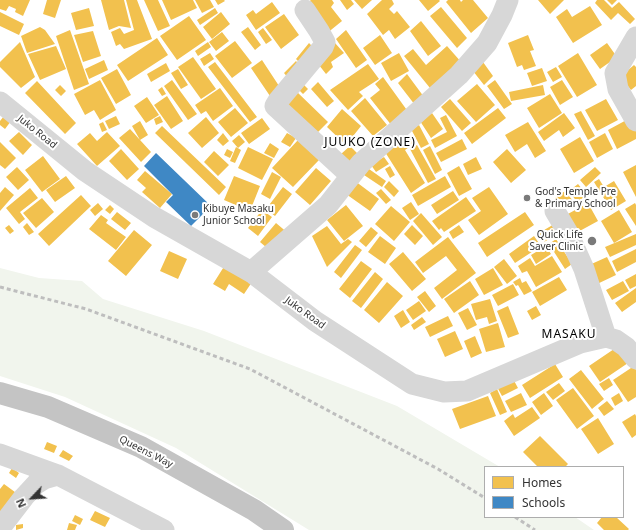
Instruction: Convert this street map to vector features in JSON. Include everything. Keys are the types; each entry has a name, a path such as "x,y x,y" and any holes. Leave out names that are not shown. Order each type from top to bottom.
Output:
{"highway":[{"name":"Queens Way","path":"0,393 48,407 141,447 254,510 283,530"}],"street":[{"path":"251,272 328,205 361,164 459,75 487,43 508,0"},
{"path":"305,10 319,30 324,42 323,47 278,100 275,106 351,176"},
{"path":"636,37 615,73 618,89 636,121"},
{"name":"Juko Road","path":"0,102 85,172 154,217 251,272 315,321 412,384 444,392 467,390 580,343 606,337"},
{"path":"555,211 568,233 584,269 606,337 616,340 626,347 636,359"},
{"path":"0,454 58,475 164,530"},
{"path":"1,527 36,484 44,479 58,475"}],"shaded area":[{"path":"0,268 39,278 82,281 103,299 204,331 397,406 498,466 484,466 484,518 576,518 594,530 309,530 176,448 65,397 0,376"}],"building: Homes":[{"path":"0,0 30,0 23,16 15,12 16,9 9,6 6,11 0,9"},
{"path":"47,0 61,0 55,18 43,14"},
{"path":"101,0 124,0 131,28 119,26 109,30"},
{"path":"126,0 137,0 152,39 124,49 120,44 116,46 111,32 120,28 124,34 134,30"},
{"path":"144,0 158,0 170,26 158,31"},
{"path":"162,0 193,0 197,8 171,20"},
{"path":"195,0 210,0 214,7 202,13"},
{"path":"215,0 224,0 225,1 218,5"},
{"path":"311,0 332,0 334,3 331,7 342,21 326,34 306,4"},
{"path":"340,0 351,0 354,4 347,10"},
{"path":"354,0 372,0 362,9"},
{"path":"382,0 392,0 394,4 389,9 394,14 397,11 410,27 395,39 389,30 383,35 367,14"},
{"path":"419,0 439,0 440,1 428,11"},
{"path":"448,0 460,0 461,2 463,0 473,0 488,18 471,33 446,2"},
{"path":"538,0 564,0 550,14"},
{"path":"597,0 604,0 612,8 619,2 635,19 630,24 618,13 611,20 595,3"},
{"path":"607,0 617,0 612,5"},
{"path":"272,2 280,13 256,30 246,15 253,10 256,14"},
{"path":"590,6 602,25 573,43 556,17 567,9 572,17"},
{"path":"441,7 467,38 457,48 430,16"},
{"path":"89,8 94,26 76,30 71,13"},
{"path":"215,8 218,13 200,25 197,20"},
{"path":"0,12 24,24 19,35 0,26"},
{"path":"221,12 230,24 212,39 203,27"},
{"path":"284,14 299,35 281,49 265,27"},
{"path":"189,16 206,40 177,60 160,36"},
{"path":"421,21 441,46 428,56 410,31"},
{"path":"40,27 45,30 55,44 27,53 21,36"},
{"path":"248,27 261,45 255,50 241,32"},
{"path":"263,28 272,40 266,44 258,32"},
{"path":"70,30 89,84 74,90 56,36"},
{"path":"346,30 367,60 356,68 336,39"},
{"path":"93,31 101,56 83,62 74,35"},
{"path":"222,32 229,41 216,51 209,42"},
{"path":"380,35 392,53 375,65 363,48"},
{"path":"528,35 534,50 530,51 536,66 524,70 522,65 517,67 508,43"},
{"path":"157,38 168,55 128,81 117,65"},
{"path":"235,41 252,63 232,78 215,56"},
{"path":"20,42 35,77 21,88 0,67 0,62"},
{"path":"208,42 211,47 198,56 195,51"},
{"path":"309,43 315,49 302,65 296,59"},
{"path":"335,43 344,53 331,62 333,67 326,74 315,60"},
{"path":"607,43 617,57 600,69 590,55"},
{"path":"56,46 66,69 40,80 28,54"},
{"path":"447,46 462,63 430,88 404,56 413,49 426,65"},
{"path":"210,53 214,59 204,66 200,59"},
{"path":"399,53 409,71 391,81 381,63"},
{"path":"578,53 597,85 577,97 558,66"},
{"path":"193,57 216,89 201,99 178,67"},
{"path":"104,60 108,70 89,79 85,69"},
{"path":"262,60 281,89 270,96 251,68"},
{"path":"296,61 302,68 290,80 284,73"},
{"path":"215,62 257,117 250,122 208,67"},
{"path":"483,62 493,76 484,85 473,71"},
{"path":"166,63 170,71 151,82 147,74"},
{"path":"368,64 379,79 359,92 363,96 348,110 330,90"},
{"path":"634,65 636,67 636,86 631,90 620,77"},
{"path":"556,67 562,77 553,82 547,72"},
{"path":"542,68 547,81 532,86 527,73"},
{"path":"117,69 131,95 116,104 101,78"},
{"path":"178,69 188,85 181,89 171,73"},
{"path":"407,74 424,97 415,105 398,83"},
{"path":"383,77 409,113 392,126 370,98 380,90 375,84"},
{"path":"100,80 116,110 100,120 94,110 85,115 74,94"},
{"path":"172,80 197,114 188,120 164,86"},
{"path":"495,80 512,104 504,109 487,86"},
{"path":"562,80 573,97 560,105 550,87"},
{"path":"37,81 76,123 65,134 25,93"},
{"path":"300,81 308,89 303,94 295,86"},
{"path":"318,82 334,101 327,107 311,89"},
{"path":"477,84 495,105 476,122 457,101"},
{"path":"60,85 66,91 61,96 55,90"},
{"path":"543,85 545,95 511,101 509,92"},
{"path":"162,87 166,94 162,96 158,90"},
{"path":"220,88 233,106 213,121 206,111 201,114 195,105"},
{"path":"295,90 328,122 315,135 282,104"},
{"path":"550,94 562,113 539,128 527,108"},
{"path":"167,96 183,121 171,129 154,105"},
{"path":"147,97 159,115 146,123 134,106"},
{"path":"365,98 387,125 373,136 351,111"},
{"path":"450,99 471,123 462,131 441,107"},
{"path":"606,99 618,120 597,131 585,110"},
{"path":"235,108 248,123 231,137 218,122"},
{"path":"498,108 506,118 472,144 464,133"},
{"path":"342,109 361,126 346,145 327,127"},
{"path":"581,111 595,136 588,140 574,114"},
{"path":"432,113 443,129 431,138 420,121"},
{"path":"564,113 575,128 563,137 559,130 544,141 538,132"},
{"path":"446,115 457,136 435,148 431,140 447,132 440,118"},
{"path":"4,116 11,121 5,129 0,125 0,121"},
{"path":"116,116 120,124 109,129 105,121"},
{"path":"160,116 163,122 156,125 154,119"},
{"path":"206,117 219,133 202,148 188,133"},
{"path":"632,117 636,126 636,139 617,149 608,130"},
{"path":"262,118 270,129 249,144 241,133"},
{"path":"140,121 148,135 140,140 132,126"},
{"path":"103,122 107,130 102,132 99,124"},
{"path":"528,122 546,151 535,158 527,144 515,152 505,135"},
{"path":"419,125 429,144 421,148 411,129"},
{"path":"162,126 226,187 219,195 155,133"},
{"path":"130,129 151,152 141,162 119,138"},
{"path":"19,132 32,145 23,155 9,141"},
{"path":"107,132 120,146 97,166 77,144 90,133 97,141"},
{"path":"223,133 229,141 223,146 217,140"},
{"path":"287,133 296,138 290,147 281,142"},
{"path":"605,133 613,149 597,158 589,142"},
{"path":"239,135 245,142 238,148 232,141"},
{"path":"411,136 415,143 405,150 425,183 411,193 385,152"},
{"path":"580,137 594,161 574,173 560,149"},
{"path":"462,139 467,149 441,162 436,153"},
{"path":"298,140 319,160 293,187 272,168"},
{"path":"0,142 16,158 5,169 0,165"},
{"path":"270,143 279,149 274,158 264,153"},
{"path":"417,145 436,179 428,183 410,149"},
{"path":"350,146 359,155 349,164 341,154"},
{"path":"430,146 442,170 435,174 423,150"},
{"path":"236,147 241,150 235,163 230,161"},
{"path":"248,147 273,159 262,180 238,168"},
{"path":"121,149 139,169 127,180 109,161"},
{"path":"227,149 233,152 230,158 224,155"},
{"path":"507,149 526,170 511,183 493,162"},
{"path":"214,151 229,165 218,176 204,162"},
{"path":"43,156 60,179 42,192 25,170"},
{"path":"384,157 389,164 376,172 371,165"},
{"path":"476,157 482,169 468,175 463,164"},
{"path":"636,165 636,197 623,172"},
{"path":"390,166 395,175 390,178 385,169"},
{"path":"459,166 472,189 459,196 447,173"},
{"path":"17,167 29,180 18,190 6,177"},
{"path":"595,167 601,173 586,187 580,180"},
{"path":"316,168 331,181 310,205 295,192"},
{"path":"369,169 386,181 382,187 364,175"},
{"path":"145,171 172,194 160,208 142,192 146,188 137,180"},
{"path":"272,172 281,177 270,199 261,194"},
{"path":"66,176 75,188 55,202 46,190"},
{"path":"234,176 260,186 250,211 224,200"},
{"path":"445,176 451,187 418,206 412,195"},
{"path":"599,179 604,187 614,181 626,201 611,210 594,182"},
{"path":"355,181 379,199 370,211 346,194"},
{"path":"389,181 399,191 394,197 384,187"},
{"path":"578,184 587,195 577,202 569,191"},
{"path":"5,187 14,195 0,211 0,193"},
{"path":"283,187 292,194 275,216 266,209"},
{"path":"489,187 508,214 479,235 468,220 481,211 472,198"},
{"path":"30,188 38,198 20,212 25,219 19,224 6,208"},
{"path":"381,189 391,200 386,204 376,193"},
{"path":"453,191 459,200 437,214 431,205"},
{"path":"565,191 574,202 563,209 555,198"},
{"path":"81,195 91,206 49,246 38,234"},
{"path":"466,197 476,211 444,232 441,228 439,230 432,221"},
{"path":"42,198 54,212 36,228 23,213"},
{"path":"411,202 419,214 410,220 402,208"},
{"path":"98,203 103,209 95,216 90,210"},
{"path":"588,203 598,221 576,233 566,215"},
{"path":"635,203 636,205 636,226 625,209"},
{"path":"110,205 114,209 110,214 105,210"},
{"path":"346,205 363,226 344,241 327,220"},
{"path":"391,206 410,222 394,241 375,224"},
{"path":"262,210 272,217 258,236 248,228"},
{"path":"619,210 632,232 614,243 601,221"},
{"path":"117,212 131,223 125,230 111,219"},
{"path":"525,212 534,225 487,257 478,243"},
{"path":"421,213 442,237 433,245 413,221"},
{"path":"101,215 108,220 106,223 126,237 116,250 89,229"},
{"path":"27,223 34,232 29,235 23,227"},
{"path":"276,223 289,234 273,253 260,242"},
{"path":"556,223 561,232 544,242 539,233"},
{"path":"9,225 14,231 10,234 5,228"},
{"path":"412,225 423,236 415,245 404,234"},
{"path":"459,225 464,232 453,239 449,232"},
{"path":"327,226 341,244 348,239 352,242 327,267 312,236"},
{"path":"371,227 378,233 366,247 359,241"},
{"path":"134,230 152,245 126,276 108,261"},
{"path":"636,234 636,245 610,257 605,247"},
{"path":"380,236 396,248 385,264 368,252"},
{"path":"534,236 541,246 515,263 509,254"},
{"path":"448,237 476,273 442,299 434,288 457,270 446,256 423,273 415,262"},
{"path":"556,239 572,264 565,269 549,244"},
{"path":"355,245 362,250 341,278 334,272"},
{"path":"546,246 551,254 536,264 531,255"},
{"path":"636,249 636,262 617,272 612,261"},
{"path":"169,251 187,259 178,279 160,271"},
{"path":"403,252 426,279 412,291 389,264"},
{"path":"552,256 562,272 536,287 527,271 522,273 518,266 530,258 535,266"},
{"path":"607,257 616,275 595,285 587,266"},
{"path":"504,259 517,276 507,284 494,267"},
{"path":"361,261 372,269 350,298 339,289"},
{"path":"225,265 252,282 244,294 229,284 225,291 213,284"},
{"path":"493,268 503,285 484,295 475,279"},
{"path":"375,272 383,279 361,308 352,301"},
{"path":"636,274 636,286 630,289 625,280"},
{"path":"559,277 567,290 540,306 532,292"},
{"path":"520,278 522,283 526,281 532,291 524,295 518,285 516,286 513,282"},
{"path":"470,281 479,295 454,313 444,299"},
{"path":"623,281 629,291 612,300 606,290"},
{"path":"387,282 403,296 379,323 364,310"},
{"path":"513,284 519,295 498,306 492,295"},
{"path":"636,288 636,302 622,312 615,303"},
{"path":"425,291 436,306 429,312 417,297"},
{"path":"490,299 497,321 489,324 487,317 476,320 471,304"},
{"path":"419,301 426,311 413,320 406,310"},
{"path":"508,306 519,334 508,338 497,311"},
{"path":"536,306 541,315 532,320 527,311"},
{"path":"468,308 477,325 467,330 458,313"},
{"path":"403,310 410,322 401,328 394,316"},
{"path":"448,316 453,326 430,337 425,327"},
{"path":"422,317 426,322 414,330 411,325"},
{"path":"498,323 505,347 486,352 479,329"},
{"path":"455,331 463,349 445,357 437,339"},
{"path":"475,336 482,353 471,358 464,341"},
{"path":"617,347 628,363 600,382 589,366"},
{"path":"555,364 563,377 530,398 522,385"},
{"path":"634,366 636,370 636,397 628,402 613,380"},
{"path":"581,370 604,399 592,409 569,379"},
{"path":"512,377 518,388 502,396 496,385"},
{"path":"609,378 613,385 604,391 599,384"},
{"path":"559,383 565,391 553,400 546,392"},
{"path":"573,388 594,416 577,429 556,400"},
{"path":"497,389 507,412 500,415 490,393"},
{"path":"521,393 527,405 511,412 505,401"},
{"path":"544,393 553,406 541,415 532,402"},
{"path":"619,393 623,401 615,406 611,398"},
{"path":"488,396 496,416 460,429 452,409"},
{"path":"607,401 614,409 604,416 598,408"},
{"path":"532,407 540,418 514,436 504,421 513,414 515,418"},
{"path":"635,414 636,435 632,438 622,422"},
{"path":"598,418 614,444 598,454 581,429"},
{"path":"540,436 568,464 566,466 537,466 523,452"},
{"path":"47,442 57,446 54,453 44,449"},
{"path":"63,450 73,456 69,461 59,456"},
{"path":"12,468 19,473 16,478 9,473"},
{"path":"4,484 19,495 0,519 0,489"},
{"path":"95,511 110,518 105,527 90,520"},
{"path":"75,515 83,519 80,525 72,521"},
{"path":"601,518 617,518 629,529 604,530 597,523"},
{"path":"69,523 77,525 75,530 67,530"},
{"path":"23,524 23,528 16,530 16,525"}],"building: Schools":[{"path":"156,153 211,206 191,226 166,202 173,195 144,166"}],"railway":[{"path":"0,287 86,309 250,369 438,469 484,497"},
{"path":"517,518 535,530"}],"place":[{"name":"God's Temple Pre & Primary School","path":"527,198"},
{"name":"Kibuye Masaku Junior School","path":"195,215"},
{"name":"Quick Life Saver Clinic","path":"592,241"}],"district":[{"name":"JUUKO (ZONE)","path":"370,143"},
{"name":"MASAKU","path":"569,335"}]}
